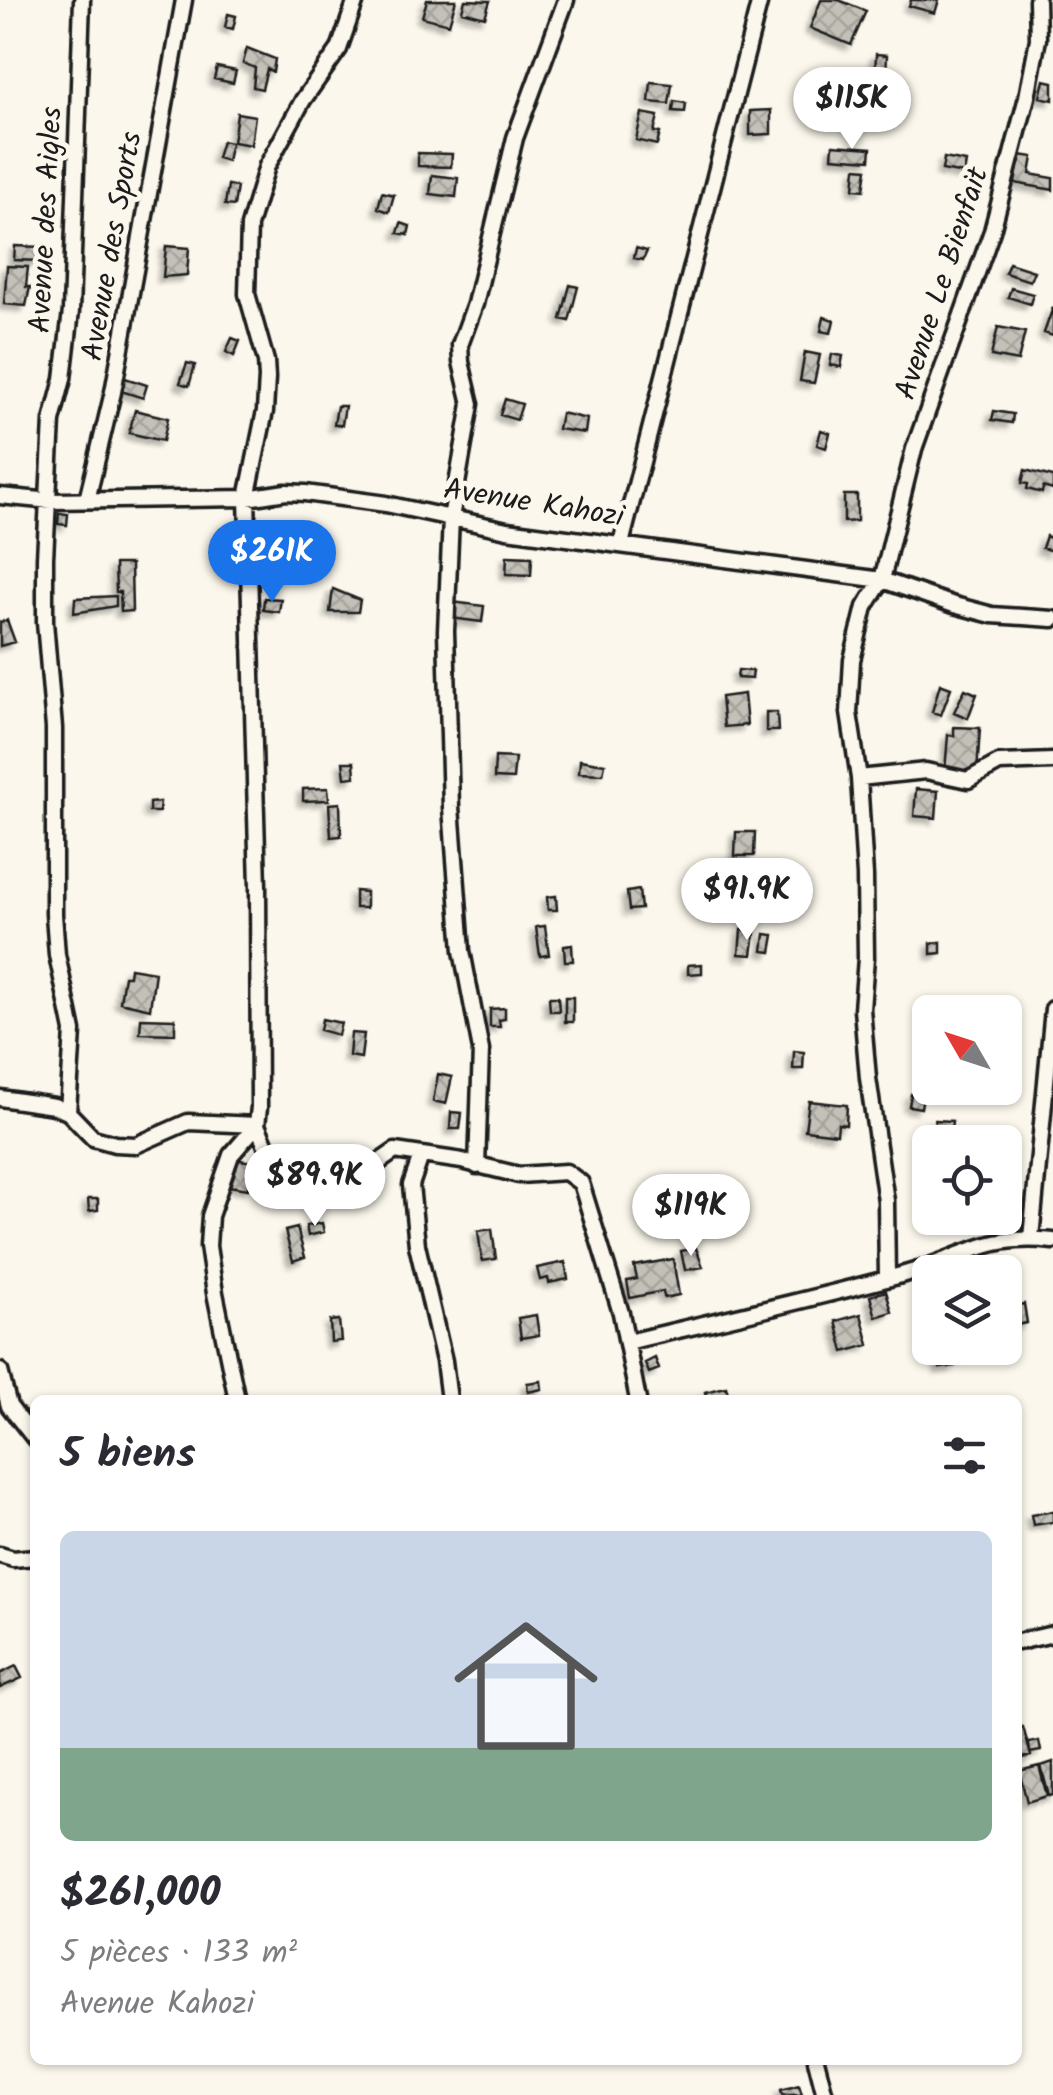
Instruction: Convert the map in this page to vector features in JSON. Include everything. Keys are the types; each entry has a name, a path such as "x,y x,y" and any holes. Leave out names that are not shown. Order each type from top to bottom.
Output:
{"street":[{"name":"Avenue des Aigles","path":"68,1112 73,1031 57,955 54,914 54,728 45,622 52,421 63,379 71,311 82,0"},
{"name":"Avenue des Sports","path":"88,500 113,392 184,0"},
{"path":"356,0 339,50 302,100 267,166 249,226 247,294 266,360 267,378 247,498 260,1002 257,1125 275,1166 285,1172 372,1167 395,1152 462,1161 519,1175 550,1171 576,1176 621,1313 637,1395"},
{"path":"476,1166 481,1050 462,951 451,807 446,631 451,518 471,404 460,362 460,345 478,292 515,138 566,0"},
{"path":"621,544 760,0"},
{"name":"Avenue Le Bienfait","path":"887,1278 886,1201 862,1008 866,958 859,778 850,713 852,660 865,607 882,580 914,449 992,231 1027,97 1038,39 1037,0"},
{"name":"Avenue Kahozi","path":"0,496 51,501 247,498 306,493 386,504 507,530 882,580 992,615 1053,619"},
{"path":"859,778 926,772 968,780 999,762 1053,761"},
{"path":"1031,1238 1053,1009"},
{"path":"0,1098 54,1106 68,1112 94,1138 115,1144 136,1144 188,1122 257,1125"},
{"path":"236,1395 215,1294 210,1216 230,1155 257,1125"},
{"path":"421,1156 410,1185 416,1246 444,1360 448,1395"},
{"path":"627,1342 887,1278 992,1241 1053,1241"},
{"path":"0,1372 9,1406 30,1433"},
{"path":"0,1555 12,1559 30,1557"},
{"path":"1022,1641 1053,1634"},
{"path":"817,2065 825,2095"}],"building":[{"path":"427,0 456,0 449,24 422,17"},
{"path":"465,0 490,1 485,17 462,11"},
{"path":"821,0 839,0 866,11 851,45 810,28"},
{"path":"911,0 939,0 935,13 909,6"},
{"path":"228,14 236,16 233,29 225,27"},
{"path":"247,48 275,59 273,72 267,69 262,89 253,87 255,68 243,63"},
{"path":"876,54 887,55 886,73 875,72"},
{"path":"217,67 236,71 233,83 214,79"},
{"path":"1044,80 1053,82 1053,100 1040,97"},
{"path":"651,82 672,84 669,104 649,102"},
{"path":"674,101 686,103 685,112 673,111"},
{"path":"771,110 771,134 750,135 750,111"},
{"path":"237,113 255,116 251,145 233,142"},
{"path":"642,113 658,116 654,132 660,133 657,145 636,140"},
{"path":"222,141 231,143 227,161 217,158"},
{"path":"833,145 871,148 870,160 832,157"},
{"path":"418,153 452,154 451,167 418,166"},
{"path":"1020,155 1033,157 1030,174 1053,178 1053,190 1015,183"},
{"path":"944,158 966,162 964,174 942,170"},
{"path":"856,168 867,169 864,190 854,189"},
{"path":"432,175 458,178 456,197 430,194"},
{"path":"228,185 237,187 234,206 225,205"},
{"path":"382,192 394,195 389,212 378,208"},
{"path":"401,223 410,226 408,235 398,233"},
{"path":"15,246 42,247 41,261 14,260"},
{"path":"166,246 189,248 187,275 163,277"},
{"path":"636,248 647,251 643,260 634,258"},
{"path":"1009,263 1034,271 1030,281 1005,273"},
{"path":"7,266 28,267 26,287 30,287 26,306 4,304"},
{"path":"570,285 578,287 569,321 561,319"},
{"path":"1011,288 1033,294 1030,304 1008,297"},
{"path":"1053,307 1053,336 1044,333"},
{"path":"824,317 834,320 831,333 821,331"},
{"path":"998,327 1025,332 1018,361 991,356"},
{"path":"232,338 240,341 234,356 226,352"},
{"path":"805,352 820,355 814,383 800,381"},
{"path":"832,354 843,356 841,367 830,365"},
{"path":"187,363 195,365 189,386 180,383"},
{"path":"125,378 147,385 143,398 121,391"},
{"path":"505,399 522,404 517,420 500,415"},
{"path":"337,406 345,406 342,425 334,425"},
{"path":"135,410 168,418 163,441 129,433"},
{"path":"994,411 1013,414 1012,423 992,420"},
{"path":"561,413 587,419 585,433 558,429"},
{"path":"821,430 830,433 826,448 817,445"},
{"path":"1025,470 1053,477 1053,490 1043,487 1042,493 1027,489 1028,484 1022,483"},
{"path":"844,495 857,495 857,521 844,522"},
{"path":"59,513 68,514 67,525 58,524"},
{"path":"1046,536 1053,539 1053,551 1042,548"},
{"path":"507,556 532,557 531,575 506,574"},
{"path":"115,564 131,564 132,611 121,612"},
{"path":"333,589 360,600 358,612 330,612"},
{"path":"116,596 116,606 74,613 75,598"},
{"path":"264,598 281,599 279,612 263,610"},
{"path":"452,602 484,606 482,622 450,618"},
{"path":"7,620 15,642 0,646 0,622"},
{"path":"738,670 753,671 752,679 737,678"},
{"path":"940,684 951,688 941,715 932,712"},
{"path":"965,689 977,694 968,718 954,712"},
{"path":"744,694 747,725 724,727 721,697"},
{"path":"766,712 777,712 778,731 766,731"},
{"path":"954,727 980,728 977,773 945,771 948,735 954,736"},
{"path":"495,757 515,758 513,779 494,778"},
{"path":"580,760 605,764 603,774 579,773"},
{"path":"343,762 354,762 355,777 345,778"},
{"path":"328,788 329,800 303,801 303,789"},
{"path":"916,789 938,791 936,818 914,816"},
{"path":"160,802 159,812 149,812 149,803"},
{"path":"340,803 341,836 331,837 329,804"},
{"path":"736,832 755,832 754,856 735,856"},
{"path":"639,890 641,909 629,910 627,892"},
{"path":"355,891 366,892 366,908 355,908"},
{"path":"556,896 557,910 548,910 547,897"},
{"path":"545,926 549,955 540,956 536,927"},
{"path":"741,930 755,932 752,955 739,954"},
{"path":"765,934 774,935 771,952 763,951"},
{"path":"941,942 941,953 931,954 931,943"},
{"path":"572,945 573,961 565,961 564,946"},
{"path":"702,964 702,973 688,974 688,965"},
{"path":"130,968 155,972 150,1009 120,1002 124,976 129,976"},
{"path":"549,997 558,997 559,1011 550,1011"},
{"path":"565,997 573,997 573,1022 565,1022"},
{"path":"505,1008 500,1027 490,1027 490,1009"},
{"path":"141,1018 175,1019 175,1034 140,1033"},
{"path":"322,1019 341,1023 338,1035 320,1030"},
{"path":"351,1033 364,1034 361,1058 349,1056"},
{"path":"794,1051 804,1052 803,1069 793,1069"},
{"path":"438,1074 452,1077 446,1104 433,1101"},
{"path":"809,1101 847,1105 846,1125 838,1124 837,1134 805,1130"},
{"path":"451,1112 462,1113 460,1129 450,1129"},
{"path":"935,1120 952,1121 952,1125 935,1125"},
{"path":"233,1159 253,1162 248,1189 228,1186"},
{"path":"88,1199 98,1199 98,1210 89,1211"},
{"path":"322,1223 324,1232 308,1236 306,1226"},
{"path":"297,1228 305,1257 293,1261 285,1231"},
{"path":"492,1229 496,1259 482,1261 478,1231"},
{"path":"696,1248 703,1267 685,1270 681,1251"},
{"path":"673,1259 679,1295 664,1298 663,1291 630,1298 627,1281 637,1279 634,1266"},
{"path":"565,1262 568,1279 549,1283 548,1278 540,1280 537,1268"},
{"path":"886,1291 892,1312 876,1317 870,1296"},
{"path":"1022,1304 1027,1323 1022,1324"},
{"path":"861,1314 869,1345 844,1352 836,1321"},
{"path":"536,1315 539,1335 521,1338 518,1318"},
{"path":"339,1320 341,1341 331,1342 330,1321"},
{"path":"655,1358 659,1369 649,1373 645,1363"},
{"path":"541,1381 542,1389 528,1392 527,1383"},
{"path":"726,1387 729,1395 706,1395 705,1392"},
{"path":"1053,1511 1053,1522 1033,1525 1031,1515"},
{"path":"16,1666 22,1678 0,1688 0,1674"},
{"path":"1022,1727 1031,1756 1022,1758"},
{"path":"1039,1741 1041,1751 1030,1753 1029,1743"},
{"path":"1053,1762 1053,1795 1049,1796 1041,1766"},
{"path":"1039,1766 1047,1796 1027,1802 1022,1770"},
{"path":"799,2085 802,2095 782,2095 781,2090"}]}
